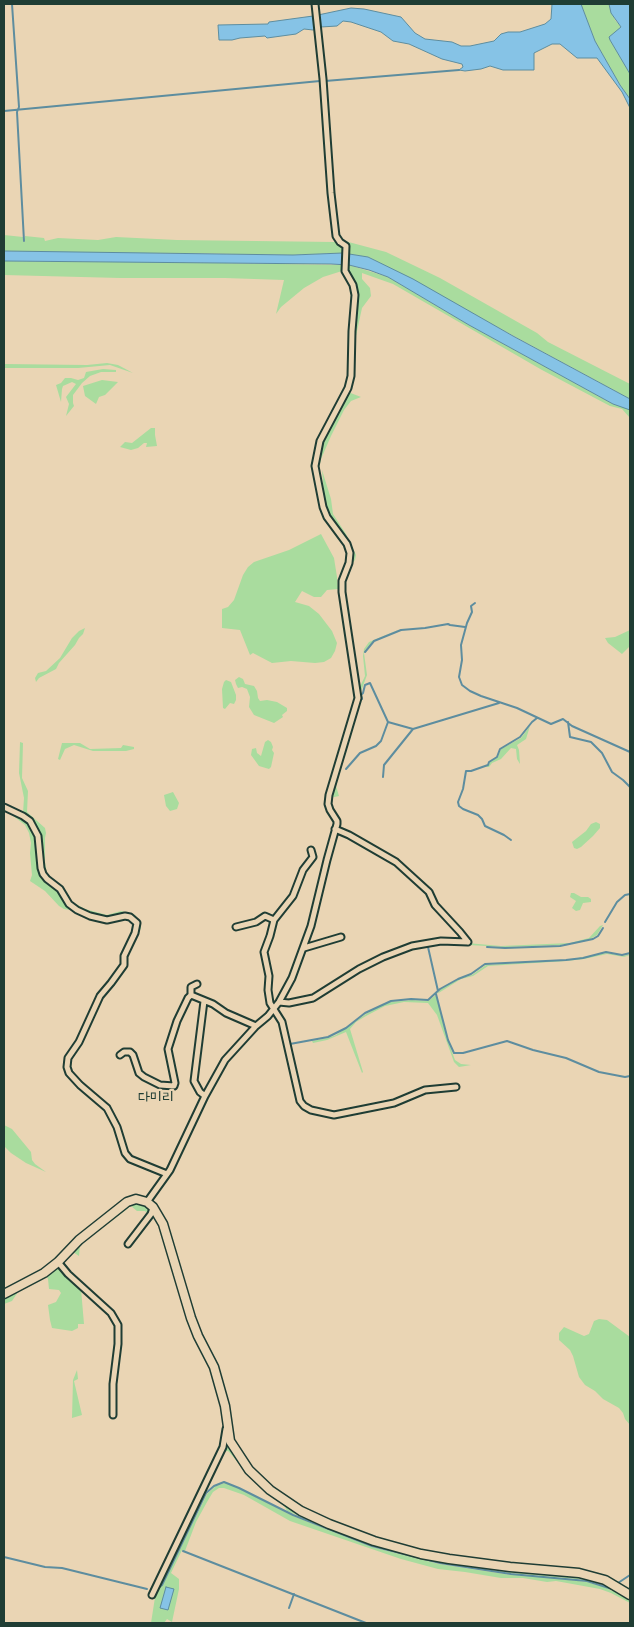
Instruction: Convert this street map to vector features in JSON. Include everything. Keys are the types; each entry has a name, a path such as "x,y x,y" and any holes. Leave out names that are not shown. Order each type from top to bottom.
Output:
{"street":[{"path":"128,1244 151,1214 150,1205 225,1060 273,1010 292,978 311,926 337,821 328,804 329,795 358,698 342,592 342,581 349,563 350,553 327,517 323,507 315,466 320,441 348,388 351,376 355,295 354,285 345,271 346,246 336,236 315,4"},
{"path":"4,808 30,821 38,836 43,874 60,889 69,904 76,910 90,916 107,920 125,916 130,917 137,924 135,933 124,956 124,965 100,996 79,1042 68,1058 67,1067 69,1073 80,1086 107,1108 117,1127 125,1153 130,1159 167,1174"},
{"path":"278,1002 289,1003 313,998 359,969 412,946 441,941 468,942 435,905 429,892 396,862 335,829"},
{"path":"311,850 312,857 303,870 293,896 274,920 264,952 269,976 268,997 273,1010 282,1022 300,1101 311,1110 334,1115 394,1103 425,1090 456,1087"},
{"path":"236,927 256,922 265,916 274,920"},
{"path":"304,948 341,937"},
{"path":"120,1054 130,1052 139,1073 144,1077 160,1085 174,1086 168,1049 177,1022 191,995 191,987 196,984"},
{"path":"191,995 256,1026"},
{"path":"204,1001 194,1081 200,1092 205,1096"},
{"path":"4,1294 44,1273 58,1262 79,1240 127,1202 136,1199 150,1205 163,1224 191,1318 214,1367 225,1406 230,1441 249,1470 260,1480 292,1506 329,1524 374,1541 421,1554 510,1567 579,1573 605,1580 630,1595"},
{"path":"58,1262 68,1274 111,1313 118,1325 118,1344 113,1384 113,1415"},
{"path":"152,1596 223,1447 227,1426"}],"green space":[{"path":"581,4 609,4 615,20 621,27 610,40 630,74 630,99 595,41"},
{"path":"4,235 23,237 24,242 25,236 44,238 45,241 58,238 98,240 116,237 177,240 334,242 337,240 344,247 343,253 293,255 39,253 4,251"},
{"path":"341,240 386,252 440,278 537,333 548,342 630,384 630,399 368,257 348,254 349,246"},
{"path":"4,261 343,265 342,271 323,277 304,288 281,307 276,314 284,280 4,275"},
{"path":"349,265 388,277 469,325 613,404 627,407 630,410 630,418 622,409 610,406 542,370 393,284 362,273 362,279 370,288 371,296 362,308 354,345 353,331 357,294 349,271"},
{"path":"107,363 118,365 133,373 110,365 78,368 4,368 4,364 87,365"},
{"path":"103,369 116,370 116,372 101,372 90,376 82,383 73,395 74,406 66,416 69,404 66,397 76,384 72,382 63,386 61,402 56,385 65,378 78,380 84,378 86,372"},
{"path":"102,380 118,382 105,395 99,397 96,404 85,396 83,386"},
{"path":"348,392 361,397 351,401 344,410 321,459 318,473 317,466 322,442"},
{"path":"151,428 155,428 157,446 146,447 147,443 144,443 138,448 131,450 120,447 125,442 132,443"},
{"path":"322,470 331,499 333,514 346,534 356,555 355,560 350,566 352,553 327,509"},
{"path":"321,534 334,558 338,589 327,590 321,597 314,597 302,591 295,602 309,606 319,614 332,631 337,643 331,658 324,662 315,663 291,661 272,663 253,653 250,655 240,630 222,628 222,609 228,607 234,600 243,575 254,562 289,550"},
{"path":"85,628 83,634 56,669 39,678 36,682 35,678 38,673 46,671 60,658 72,638"},
{"path":"403,628 373,641 365,650 367,675 360,694 361,701 336,786 339,796 330,798 359,704 358,691 365,676 363,656 364,649 369,642"},
{"path":"630,630 630,646 622,654 608,643 605,638 615,637"},
{"path":"239,677 243,679 245,684 254,686 260,701 277,702 287,708 287,711 282,715 283,717 274,723 254,715 249,707 250,697 247,689 238,688 236,684 235,680"},
{"path":"226,680 231,682 236,700 234,704 230,703 225,709 223,708 222,689"},
{"path":"530,726 526,739 517,745 520,764 517,759 516,749 511,748 501,759 492,763 489,767 481,767 488,766 490,762 498,757 501,749 521,738"},
{"path":"268,740 271,742 274,753 269,769 259,766 251,755 252,749 256,748 257,753 261,756 265,742"},
{"path":"20,742 23,743 22,778 28,791 27,812 45,828 47,875 43,862 40,831 35,823 23,813 24,798 19,773"},
{"path":"62,743 80,743 90,749 121,748 123,745 134,747 134,749 126,751 93,751 74,745 65,749 60,760 58,759"},
{"path":"173,792 179,803 177,809 170,811 166,806 164,795"},
{"path":"4,809 16,814 29,823 36,837 39,869 60,890 76,911 59,906 45,891 30,881 32,875 29,833 25,825"},
{"path":"596,822 600,824 600,828 581,847 574,848 572,842 586,831 591,824"},
{"path":"571,893 581,897 588,897 591,899 591,902 583,903 580,910 576,911 572,908 576,901 570,897"},
{"path":"72,902 85,909 107,915 121,911 135,915 141,924 141,928 128,951 137,933 134,918 105,918 91,915"},
{"path":"603,925 597,935 586,941 560,945 505,947 468,945 467,943 501,946 570,943 589,938"},
{"path":"607,953 623,956 630,955 624,957 607,954 566,961 488,966 473,976 461,979 437,994 441,989 459,979 472,975 486,965 566,960"},
{"path":"436,995 455,1060 461,1064 471,1065 459,1067 454,1062 437,1015 428,1003 404,1002 385,1006 356,1022 350,1029 362,1073 346,1032 327,1040 313,1043 312,1041 336,1035 366,1014 384,1004 412,1000 428,1001"},
{"path":"4,1125 12,1129 31,1152 32,1160 35,1164 46,1172 26,1163 4,1146"},
{"path":"133,1203 139,1203 149,1208 151,1210 149,1215 145,1211 137,1211 131,1206 80,1245 79,1256 73,1252 61,1262 69,1252 125,1207"},
{"path":"58,1266 81,1289 84,1324 78,1324 78,1328 72,1331 52,1328 48,1305 56,1302 61,1293 59,1290 49,1289 47,1277 18,1292 12,1301 4,1304 4,1296"},
{"path":"599,1319 607,1320 630,1337 630,1425 619,1408 603,1399 585,1385 579,1377 570,1350 559,1340 559,1333 564,1327 584,1336 589,1334 594,1321"},
{"path":"77,1370 78,1379 74,1381 82,1415 72,1418 73,1380"},
{"path":"228,1443 241,1464 288,1506 421,1555 579,1575 597,1579 630,1597 630,1603 600,1589 556,1581 501,1578 438,1569 401,1559 290,1521 244,1495 219,1488 213,1492 207,1502 196,1522 185,1551 182,1550 171,1573 179,1579 179,1589 172,1622 167,1619 164,1623 151,1623 156,1591 163,1584 207,1494 216,1486 225,1483 293,1516 372,1547 439,1564 511,1575 587,1582 612,1591 614,1589 587,1580 511,1573 439,1562 372,1545 287,1511 285,1507 249,1476 228,1451 223,1452"}],"water":[{"path":"552,4 581,4 595,41 630,99 630,108 622,92 597,58 577,58 560,44 552,44 534,53 534,70 503,70 490,66 465,71 459,70 463,67 462,64 442,59 409,44 393,41 381,32 351,22 343,21 337,26 321,27 313,30 304,29 296,34 267,38 265,36 219,40 218,25 268,24 269,22 313,16 316,18 318,15 351,8 401,17 415,33 425,39 470,46 494,41 501,34 520,32 545,24 551,19"},
{"path":"609,4 630,4 630,74 609,37 621,27 611,13"},
{"path":"4,251 293,255 343,253 368,257 413,279 630,399 630,410 613,404 469,325 388,277 369,270 349,265 331,264 4,261"},
{"path":"166,1587 174,1589 168,1610 160,1608"}],"waterway":[{"path":"12,4 19,107 17,112 24,241"},
{"path":"325,81 459,70"},
{"path":"4,111 320,81"},
{"path":"475,603 471,606 472,612 461,645 462,660 459,677 462,685 481,696 517,708 551,724 563,719 572,726 630,752"},
{"path":"365,652 374,641 401,630 448,624 465,627"},
{"path":"362,699 361,695 365,685 370,683 388,722 413,729 499,703"},
{"path":"511,840 485,826 478,815 463,809 459,806 458,802 463,789 466,771 488,765 489,762 497,757 500,749 520,737 537,718"},
{"path":"346,769 360,753 376,746 381,741 388,722"},
{"path":"568,722 570,737 591,742 602,753 612,772 630,787"},
{"path":"383,777 384,765 413,729"},
{"path":"605,922 617,902 625,895 630,894"},
{"path":"487,947 560,946 593,939 598,936 603,928"},
{"path":"429,945 438,991"},
{"path":"290,1044 328,1037 346,1028 365,1013 391,1001 428,1000 440,989 471,974 485,964 566,960 606,952 622,955 630,953"},
{"path":"436,994 448,1040 454,1053 463,1053 507,1041 566,1058 599,1072 625,1077 630,1076"},
{"path":"156,1590 162,1585 206,1493 214,1486 224,1482 293,1515 372,1546 440,1563 511,1574 587,1581 612,1589"},
{"path":"183,1551 366,1623"},
{"path":"4,1557 45,1567 62,1568 147,1589"},
{"path":"618,1583 630,1575"},
{"path":"289,1608 294,1594"}],"district":[{"name":"다미리","path":"156,1098"}]}
